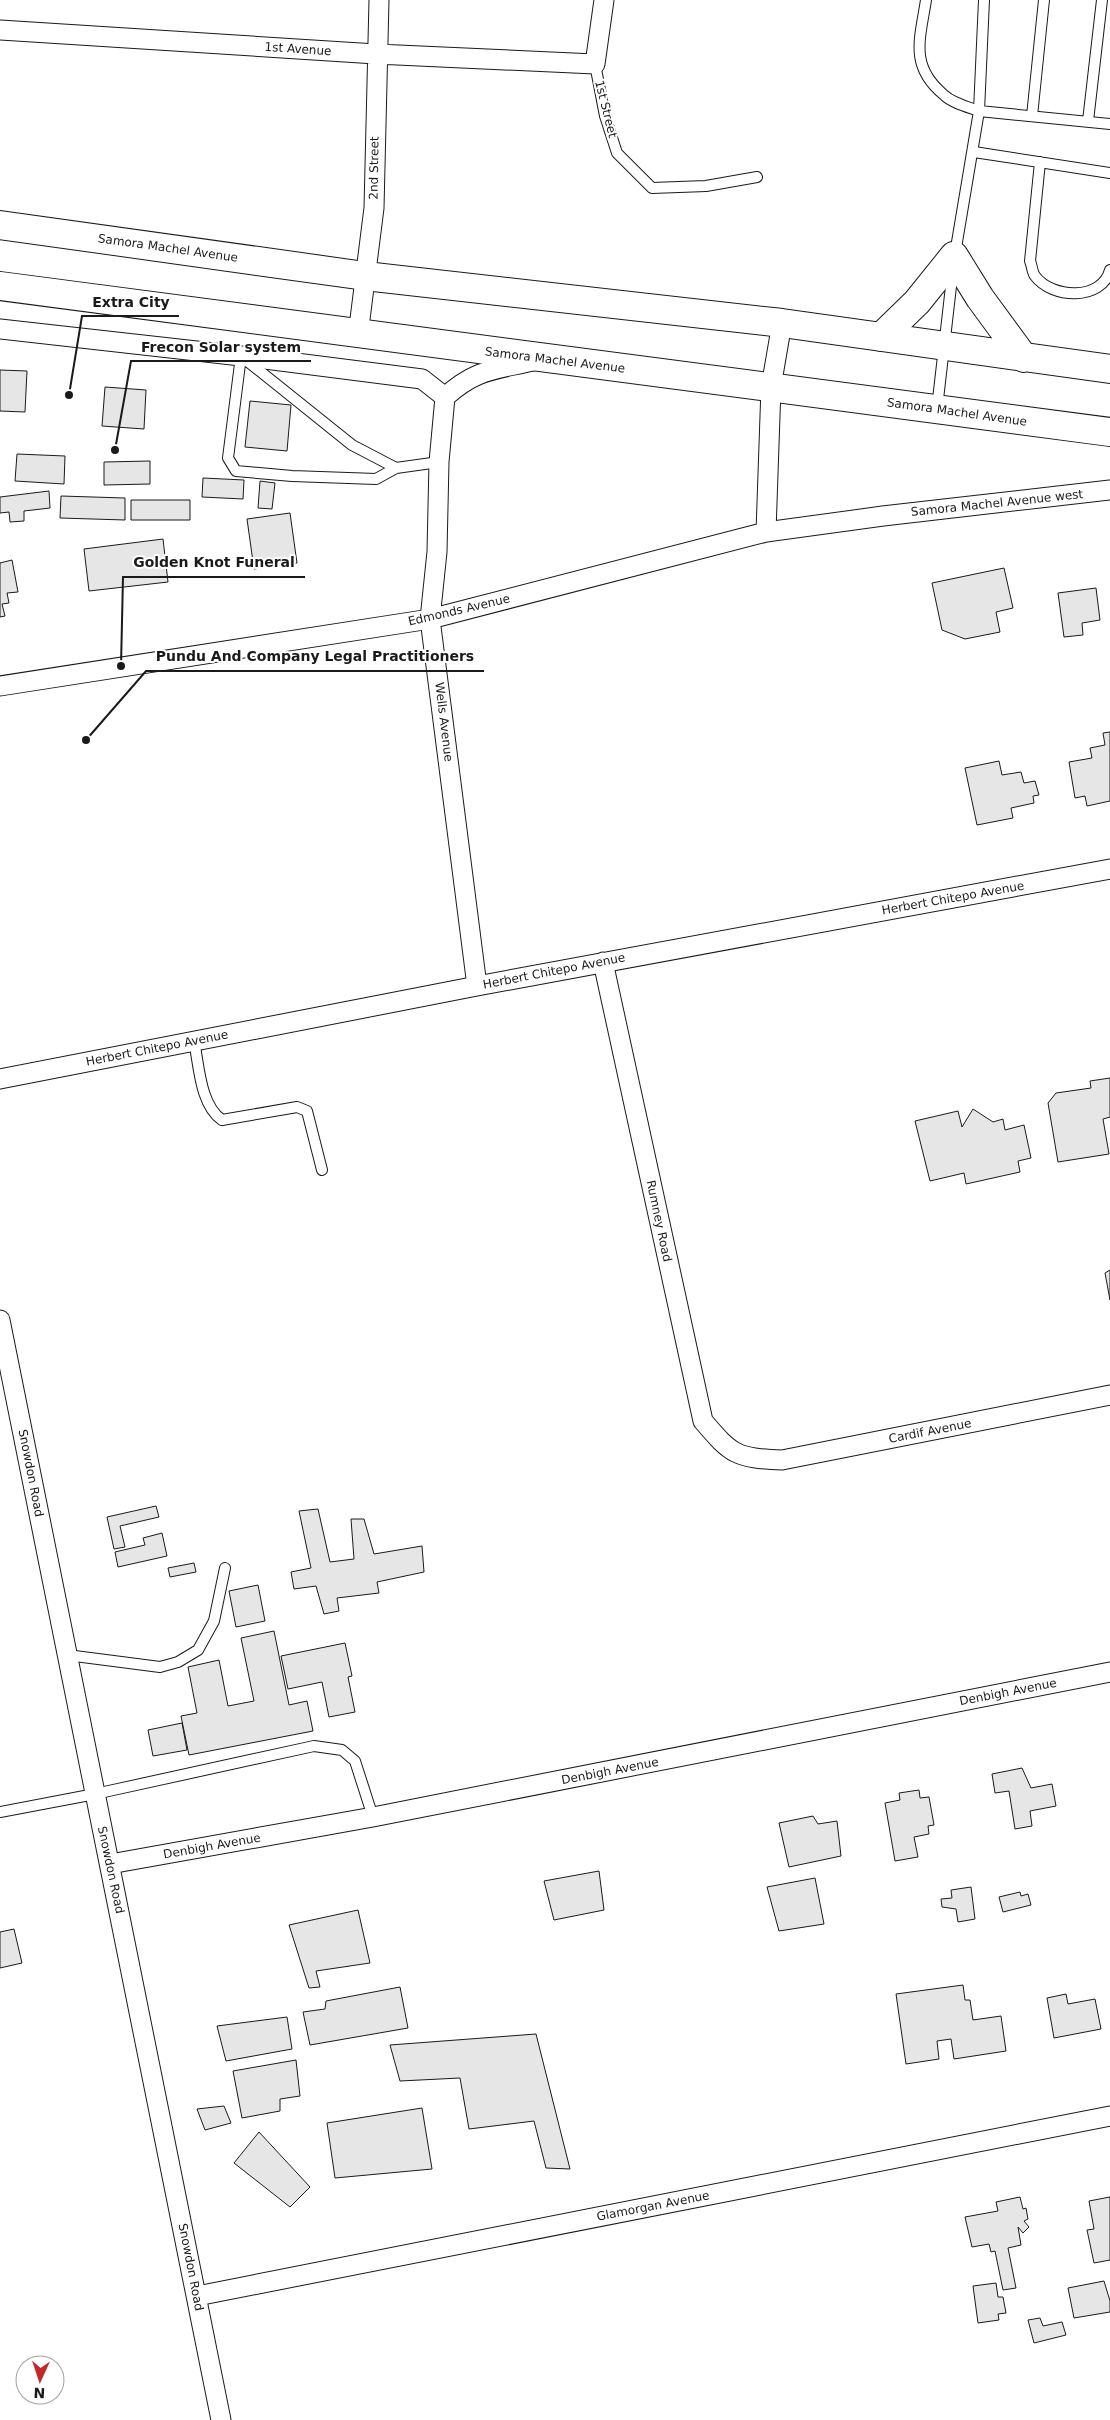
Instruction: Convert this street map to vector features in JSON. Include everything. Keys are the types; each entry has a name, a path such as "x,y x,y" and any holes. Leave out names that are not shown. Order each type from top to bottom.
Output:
{"highway":[{"name":"Samora Machel Avenue","path":"0,225 365,276 782,323 1110,369"},
{"path":"881,337 917,302 954,256 980,298 1024,358"},
{"name":"Samora Machel Avenue","path":"0,286 358,335 1110,432"}],"street":[{"name":"2nd Street","path":"358,335 374,208 376,54 379,0"},
{"name":"1st Street","path":"595,64 604,0"},
{"name":"1st Avenue","path":"0,30 376,54 595,64"},
{"path":"766,532 770,387 782,323"},
{"path":"0,329 241,356 422,380 446,397 462,382 476,374 547,358"},
{"name":"Wells Avenue","path":"446,397 439,462 437,552 430,619 477,986"},
{"name":"Samora Machel Avenue west","path":"883,516 1110,490"},
{"name":"Edmonds Avenue","path":"0,686 430,619 766,532 883,516"},
{"name":"Herbert Chitepo Avenue","path":"0,1079 603,962 1110,870"},
{"name":"Rumney Road","path":"603,962 703,1421 725,1447 749,1458"},
{"name":"Snowdon Road","path":"0,1320 221,2420"},
{"name":"Cardif Avenue","path":"749,1458 782,1460 1110,1395"},
{"name":"Denbigh Avenue","path":"110,1864 373,1818 1110,1672"},
{"name":"Glamorgan Avenue","path":"197,2296 1110,2116"}],"lane":[{"path":"926,0 918,48 923,72 944,96 979,111 1110,124"},
{"path":"936,409 954,256 974,152 979,111 984,0"},
{"path":"1032,116 1044,0"},
{"path":"1088,121 1102,0"},
{"name":"1st Street","path":"595,64 606,116 617,152 652,188 706,186 757,178"},
{"path":"974,152 1110,173"},
{"path":"1040,162 1030,261 1034,275 1048,287 1076,295 1097,287 1108,276 1110,270"},
{"path":"241,356 352,445 396,468"},
{"path":"241,356 228,458 236,471 292,476 376,479 396,468 439,462"},
{"path":"194,1041 203,1089 215,1115 222,1120 297,1106 307,1111 322,1170"},
{"path":"67,1655 160,1667 178,1662 198,1650 214,1621 225,1568"},
{"path":"0,1812 94,1794 314,1746 342,1750 355,1761 373,1818"}],"building":[{"path":"0,370 27,371 25,412 0,411"},
{"path":"105,387 146,390 144,429 102,426"},
{"path":"250,401 291,405 287,451 245,447"},
{"path":"17,454 65,456 64,484 15,481"},
{"path":"150,461 150,484 104,485 104,462"},
{"path":"203,478 244,480 243,499 202,497"},
{"path":"260,481 275,483 272,509 258,508"},
{"path":"49,491 50,508 24,511 24,521 10,522 9,512 0,513 0,497"},
{"path":"61,496 125,498 125,520 60,518"},
{"path":"131,500 190,500 190,520 131,520"},
{"path":"290,513 297,563 254,569 247,519"},
{"path":"163,539 168,582 89,591 84,549"},
{"path":"12,560 18,592 7,593 9,603 2,604 5,616 0,617 0,563"},
{"path":"1004,568 1013,608 996,612 1000,632 965,639 942,630 932,583"},
{"path":"1096,588 1100,620 1082,623 1083,635 1064,637 1058,593"},
{"path":"1110,732 1110,801 1087,806 1085,796 1075,798 1069,762 1092,758 1090,748 1105,745 1103,733"},
{"path":"999,761 1002,775 1021,772 1024,783 1035,781 1039,795 1033,796 1034,803 1011,808 1013,818 977,825 965,768"},
{"path":"1110,1078 1110,1117 1103,1119 1109,1154 1058,1162 1048,1103 1056,1093 1091,1088 1090,1081"},
{"path":"973,1109 993,1122 1003,1119 1005,1130 1024,1125 1031,1158 1018,1161 1020,1172 966,1184 964,1173 930,1181 915,1121 958,1111 962,1127"},
{"path":"1110,1270 1110,1300 1105,1273"},
{"path":"156,1506 159,1517 120,1526 125,1547 114,1549 107,1517"},
{"path":"318,1509 330,1562 354,1559 351,1519 364,1519 374,1554 422,1546 424,1572 377,1582 379,1593 337,1598 339,1611 324,1614 316,1586 294,1589 291,1572 311,1568 299,1511"},
{"path":"162,1533 167,1556 118,1567 115,1552 145,1545 143,1538"},
{"path":"194,1563 196,1572 170,1577 168,1568"},
{"path":"258,1585 265,1621 236,1627 229,1591"},
{"path":"274,1631 289,1705 307,1701 313,1731 189,1755 181,1716 197,1713 188,1667 219,1660 228,1706 254,1701 241,1638"},
{"path":"345,1643 352,1676 348,1677 355,1712 329,1717 322,1682 288,1689 281,1656"},
{"path":"182,1723 187,1750 153,1756 148,1730"},
{"path":"1022,1768 1031,1788 1052,1784 1056,1806 1030,1811 1032,1826 1015,1829 1009,1791 995,1793 992,1774"},
{"path":"919,1790 920,1798 929,1797 934,1825 928,1826 929,1834 914,1837 918,1857 895,1861 885,1803 900,1800 899,1793"},
{"path":"813,1816 818,1824 837,1821 841,1856 789,1867 779,1823"},
{"path":"599,1871 604,1910 554,1920 544,1881"},
{"path":"815,1878 824,1924 779,1931 767,1887"},
{"path":"971,1887 975,1919 958,1922 956,1909 942,1907 941,1899 952,1898 951,1890"},
{"path":"1020,1892 1021,1896 1028,1894 1031,1905 1003,1912 999,1897"},
{"path":"358,1910 370,1963 316,1971 320,1987 309,1988 289,1925"},
{"path":"14,1929 22,1963 0,1968 0,1932"},
{"path":"963,1985 965,2000 970,2000 973,2020 1001,2016 1006,2051 954,2059 951,2039 937,2041 939,2059 906,2064 896,1994"},
{"path":"400,1987 408,2028 310,2045 303,2012 325,2009 326,2001"},
{"path":"1066,1994 1068,2004 1095,1999 1101,2029 1054,2038 1047,1998"},
{"path":"287,2017 292,2049 226,2061 217,2026"},
{"path":"536,2034 570,2169 546,2168 534,2121 469,2129 460,2078 400,2081 390,2045"},
{"path":"296,2060 300,2096 280,2099 280,2111 242,2118 233,2071"},
{"path":"224,2106 231,2123 205,2130 197,2109"},
{"path":"422,2108 432,2169 335,2178 327,2123"},
{"path":"259,2132 310,2187 290,2207 234,2163"},
{"path":"1020,2197 1023,2209 1026,2208 1028,2219 1024,2221 1029,2227 1023,2233 1018,2227 1021,2245 1008,2248 1016,2288 1003,2290 995,2251 991,2252 989,2244 972,2247 965,2217 998,2211 996,2202"},
{"path":"1110,2197 1110,2260 1094,2263 1087,2230 1094,2229 1089,2201"},
{"path":"1104,2281 1110,2301 1110,2312 1074,2318 1068,2288"},
{"path":"996,2283 998,2297 1003,2297 1006,2313 998,2314 999,2320 978,2323 973,2286"},
{"path":"1040,2318 1043,2326 1062,2322 1066,2335 1034,2343 1028,2320"}],"place":[{"name":"Extra City","path":"69,395"},
{"name":"Frecon Solar system","path":"115,450"},
{"name":"Golden Knot Funeral","path":"121,666"},
{"name":"Pundu And Company Legal Practitioners","path":"86,740"}]}
